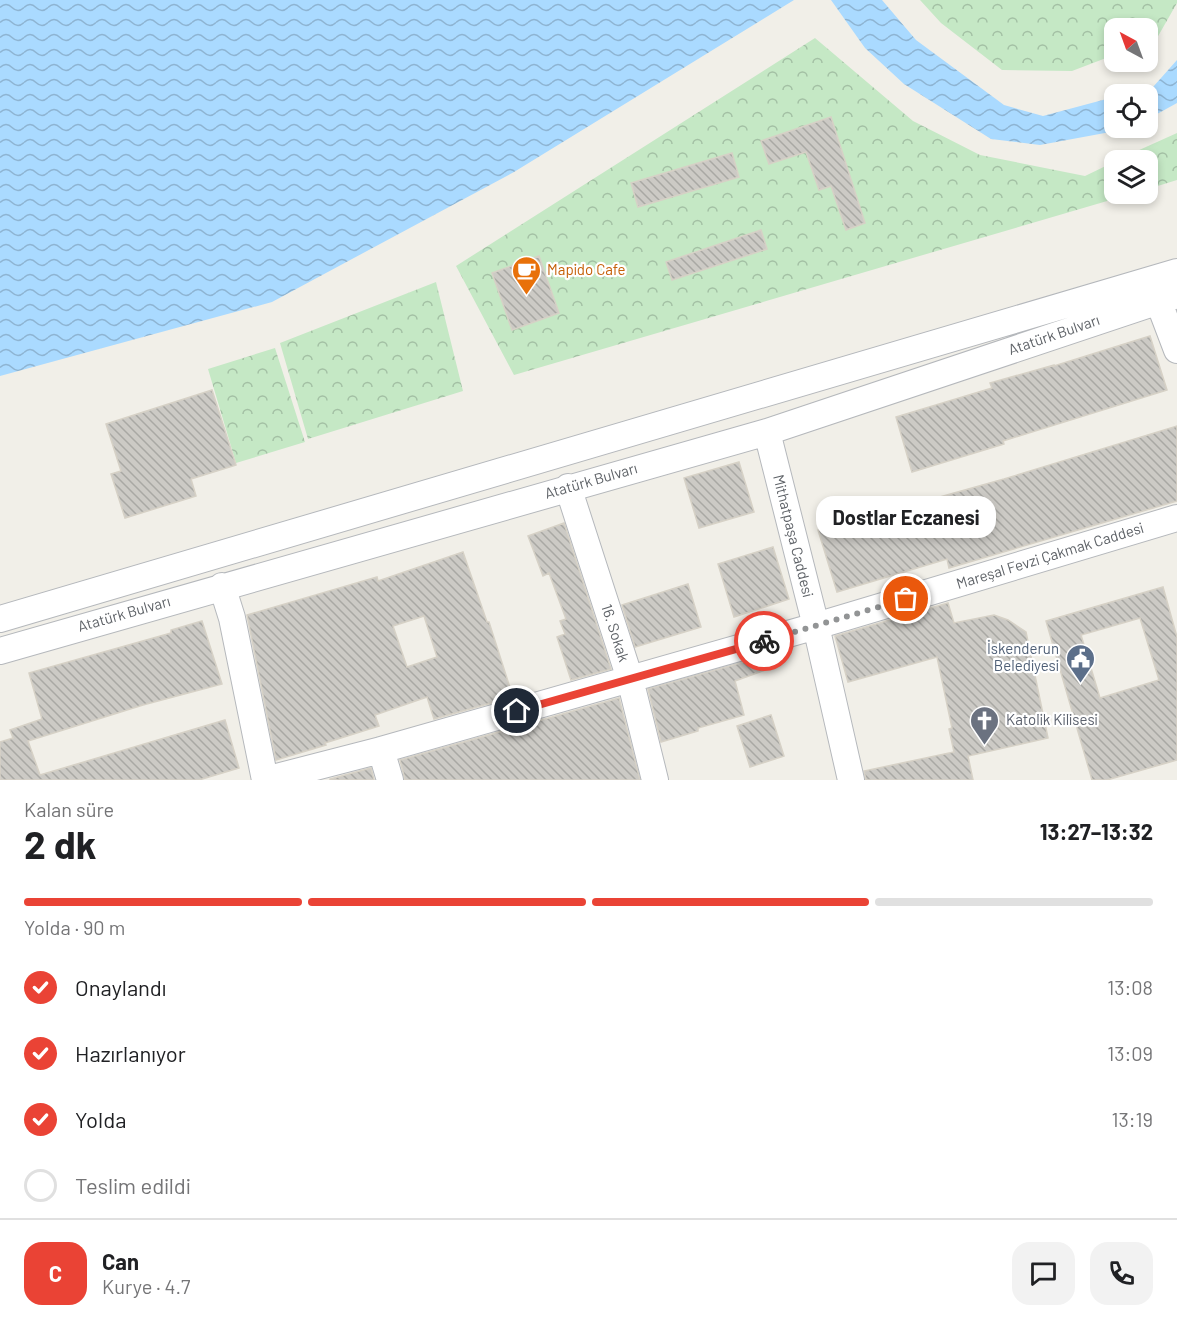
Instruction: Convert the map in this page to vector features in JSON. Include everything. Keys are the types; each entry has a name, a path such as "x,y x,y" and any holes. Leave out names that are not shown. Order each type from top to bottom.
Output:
{"street":[{"name":"Atatürk Bulvarı","path":"0,619 1177,272"},
{"name":"Atatürk Bulvarı","path":"0,651 767,432 1168,297"},
{"path":"1168,297 1177,350"},
{"name":"Mithatpaşa Caddesi","path":"767,432 816,626 851,780"},
{"name":"16. Sokak","path":"568,487 630,679 655,780"},
{"name":"Mareşal Fevzi Çakmak Caddesi","path":"265,780 381,750 816,626 1177,518"},
{"path":"222,586 232,618 265,780"},
{"path":"381,750 390,780"}],"green space":[{"path":"920,0 1177,0 1158,36 1158,18 1104,18 1104,59 1072,71 1002,70 941,23"},
{"path":"815,38 913,121 980,155 1085,176 1104,167 1104,202 514,375 456,266"},
{"path":"1177,133 1177,180 1158,186 1158,150 1139,150"},
{"path":"436,282 463,391 308,439 280,343"},
{"path":"275,348 305,442 236,463 208,369"}],"water":[{"path":"0,0 794,0 514,172 272,302 0,376"},
{"path":"831,0 882,0 916,40 1004,105 1043,116 1104,100 1104,133 1040,145 991,139 904,84 865,48"},
{"path":"1177,60 1177,103 1158,113 1158,84 1156,84"}],"building":[{"path":"831,117 865,223 846,230 831,186 819,190 806,152 769,164 761,141"},
{"path":"732,153 739,177 638,207 631,183"},
{"path":"761,230 767,249 672,280 666,262"},
{"path":"539,256 559,313 512,330 492,273"},
{"path":"1150,336 1167,390 912,472 896,417 992,388 990,383"},
{"path":"212,390 236,465 191,479 196,496 125,518 111,474 121,471 106,424"},
{"path":"1177,426 1177,501 949,568 947,559 837,592 818,530 903,504 904,507 1004,479"},
{"path":"739,462 754,512 699,528 684,478"},
{"path":"564,523 611,669 571,680 557,637 565,634 560,621 566,619 549,573 543,576 528,536"},
{"path":"773,547 789,599 734,617 718,564"},
{"path":"463,552 513,697 434,719 427,697 375,715 379,726 276,760 247,615 377,577 378,581","holes":["424,616 437,657 407,667 393,626"]},
{"path":"688,584 701,627 635,647 622,605"},
{"name":"İskenderun Belediyesi","path":"1163,587 1177,637 1177,760 1107,780 1092,780 1046,621","holes":["1140,618 1159,680 1100,698 1081,635"]},
{"path":"948,603 954,623 994,615 1008,620 1026,632 1048,738 968,756 973,780 866,780 864,771 954,752 949,729 952,728 937,657 848,682 835,636"},
{"path":"202,621 222,684 143,705 28,741 40,775 225,720 239,768 199,780 0,780 0,742 13,738 10,730 42,719 29,673 171,633 171,630"},
{"path":"772,654 776,666 735,681 744,715 698,728 698,731 661,742 648,689"},
{"path":"619,698 640,780 405,780 400,760"},
{"path":"771,715 784,756 750,767 737,726"},
{"path":"371,768 374,780 330,780 330,779"}],"way so far":[{"path":"764,641 906,599"}],"place":[{"name":"Mapido Cafe","path":"526,296"},
{"name":"Dostlar Eczanesi","path":"906,599"},
{"name":"İskenderun Belediyesi","path":"1080,684"},
{"name":"Katolik Kilisesi","path":"985,746"}],"route":[{"path":"517,711 764,641"}]}
